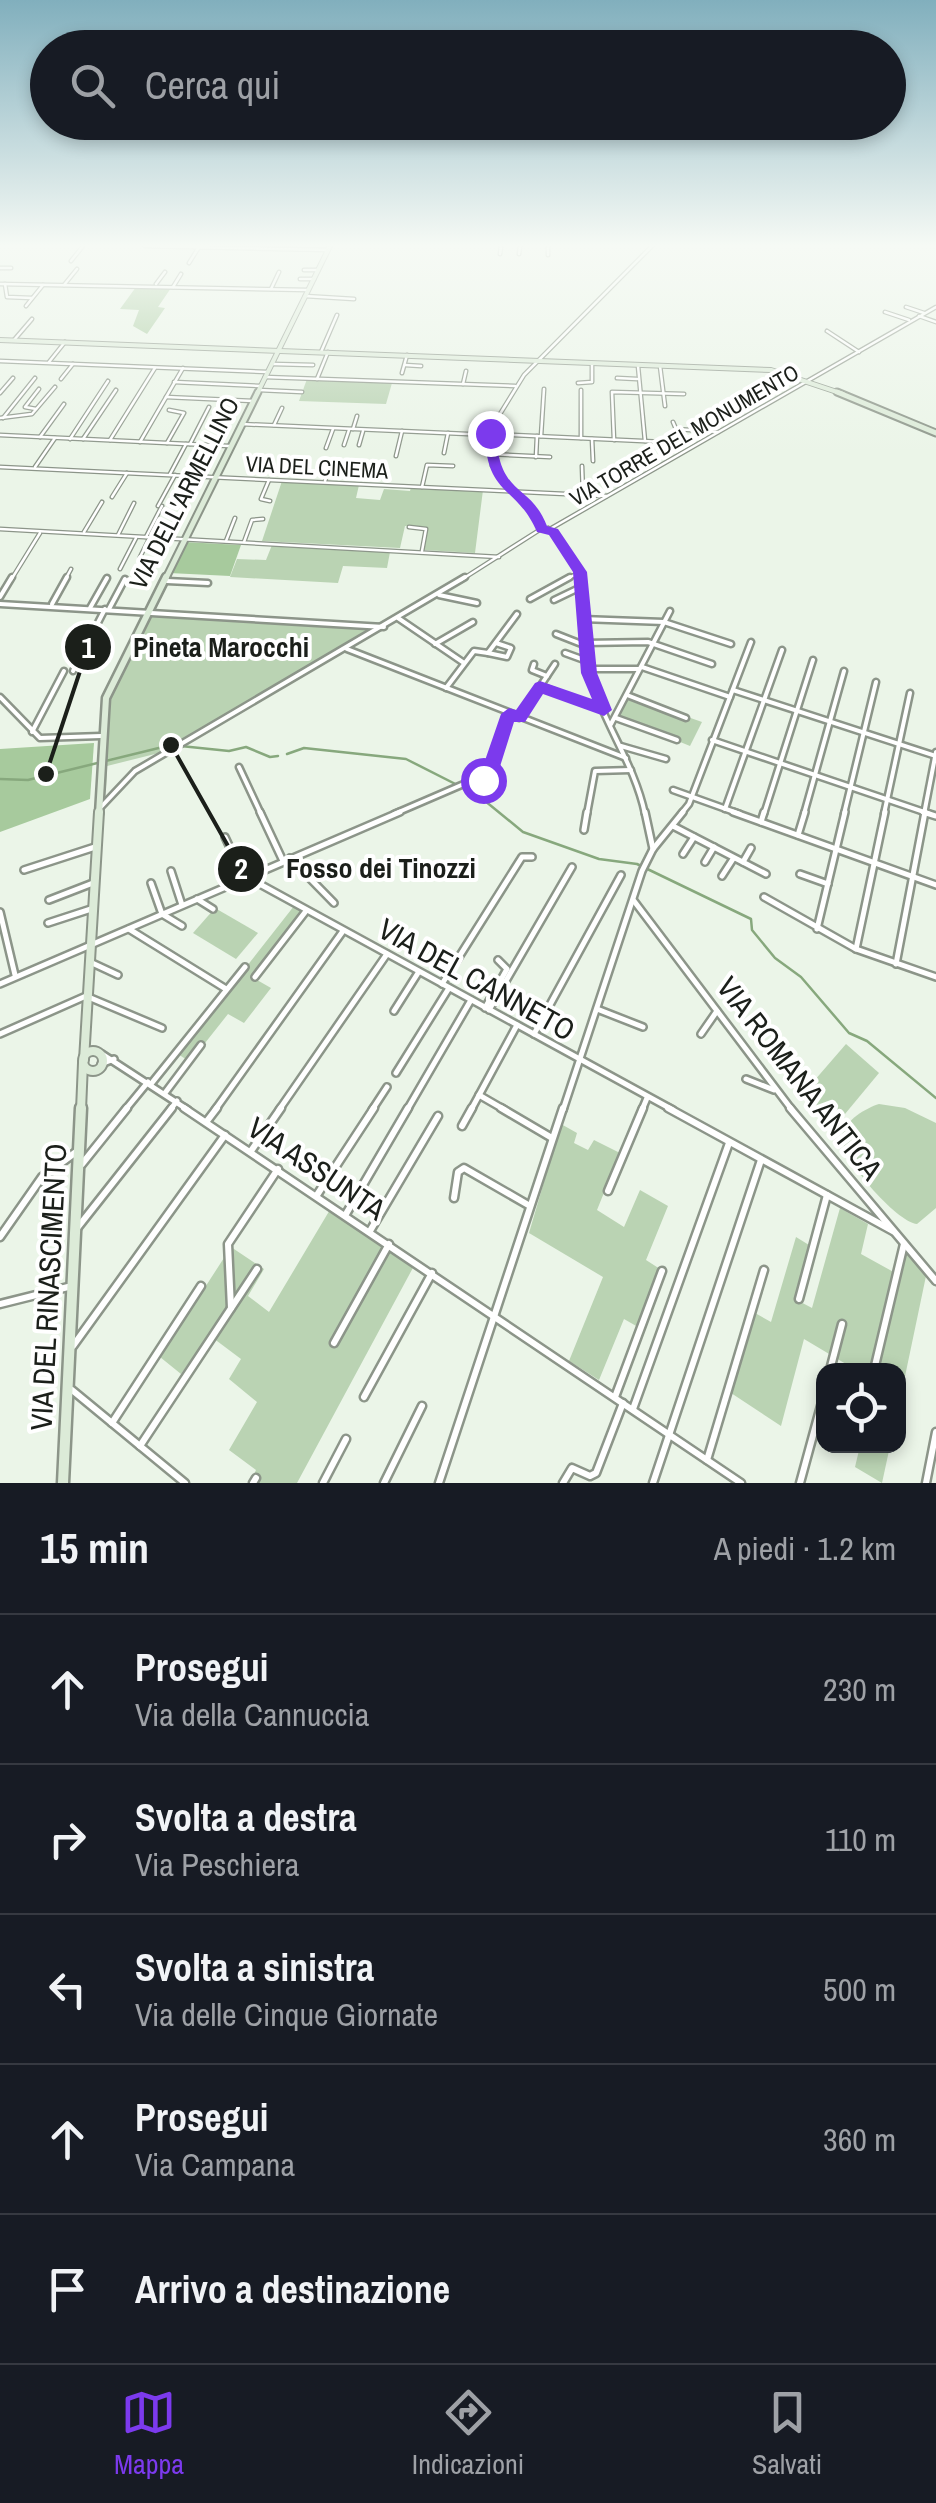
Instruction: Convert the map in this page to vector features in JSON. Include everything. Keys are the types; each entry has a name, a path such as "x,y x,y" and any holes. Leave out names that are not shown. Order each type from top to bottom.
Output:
{"street":[{"name":"VIA DELL'ARMELLINO","path":"89,946 101,736 108,691 179,539 295,315"},
{"path":"317,379 337,315"},
{"path":"542,529 539,520 495,471 490,434 516,386 582,315"},
{"path":"894,315 910,321"},
{"path":"919,316 936,322"},
{"name":"VIA TORRE DEL MONUMENTO","path":"550,529 919,316"},
{"path":"14,340 32,318"},
{"path":"827,331 859,352"},
{"path":"0,340 770,370 809,380 936,433"},
{"path":"48,363 64,342"},
{"path":"99,350 104,344"},
{"path":"62,379 76,355"},
{"path":"402,373 407,355"},
{"path":"88,364 95,356"},
{"path":"0,361 516,386"},
{"path":"578,383 592,383 592,363"},
{"path":"271,364 313,365"},
{"path":"638,364 645,441"},
{"path":"92,372 97,365"},
{"path":"405,366 420,366"},
{"path":"660,366 665,406"},
{"path":"110,440 156,367"},
{"path":"140,442 183,368"},
{"path":"463,384 466,371"},
{"path":"436,384 438,376"},
{"path":"0,392 12,378"},
{"path":"2,418 35,378"},
{"path":"617,378 639,379"},
{"path":"70,438 108,381"},
{"path":"174,382 302,392"},
{"path":"2,418 25,417 55,387"},
{"path":"36,410 26,407 39,389"},
{"path":"536,457 544,389"},
{"path":"83,439 116,390"},
{"path":"581,390 581,438"},
{"path":"614,440 612,392 684,394"},
{"path":"166,397 253,400"},
{"path":"40,437 64,404"},
{"path":"140,557 172,475 209,407"},
{"path":"274,425 282,408"},
{"path":"168,443 184,413 169,410"},
{"path":"344,445 356,416"},
{"path":"673,422 677,429 718,432"},
{"path":"241,424 664,442"},
{"path":"326,448 333,428"},
{"path":"359,446 364,429"},
{"path":"396,456 402,431"},
{"path":"434,443 436,433"},
{"path":"444,453 448,433"},
{"path":"208,445 213,434"},
{"path":"0,436 229,446"},
{"path":"34,468 55,438"},
{"path":"592,439 593,461"},
{"path":"490,454 550,457"},
{"path":"324,482 331,462"},
{"path":"422,486 426,466 453,466"},
{"path":"582,466 583,495"},
{"name":"VIA DEL CINEMA","path":"0,467 607,496"},
{"path":"0,477 7,468"},
{"path":"112,497 127,472"},
{"path":"135,482 140,473"},
{"path":"269,479 261,499 270,501"},
{"path":"83,534 102,502"},
{"path":"117,536 134,504"},
{"path":"226,541 235,518"},
{"path":"244,542 252,520 262,519"},
{"path":"409,526 426,528 422,551"},
{"path":"542,529 550,529 581,574 588,669 642,797 653,850"},
{"path":"96,816 120,782 535,538 542,529"},
{"path":"0,530 501,558"},
{"path":"0,597 42,532"},
{"path":"120,569 137,536"},
{"path":"171,550 179,539"},
{"path":"51,606 71,569"},
{"path":"530,599 572,574 581,574"},
{"path":"90,608 107,578"},
{"path":"73,671 125,579"},
{"path":"162,579 206,582"},
{"path":"554,600 582,587"},
{"path":"439,595 477,603"},
{"path":"0,604 384,627"},
{"path":"612,724 670,611"},
{"path":"488,654 517,614"},
{"path":"398,618 464,663"},
{"path":"582,619 664,622 731,644"},
{"path":"436,644 472,622"},
{"path":"556,634 584,644 654,644 712,664"},
{"path":"439,1483 644,868 692,796 752,642"},
{"path":"446,688 474,651 504,658 510,651 496,643"},
{"path":"347,649 626,758"},
{"path":"725,808 782,650"},
{"path":"565,653 587,661"},
{"path":"762,822 813,660"},
{"path":"534,664 532,670 547,676"},
{"path":"519,718 555,664"},
{"path":"588,669 642,668 730,697"},
{"path":"32,732 64,671"},
{"path":"798,835 844,671"},
{"path":"817,929 876,682"},
{"path":"540,686 604,710"},
{"path":"733,690 936,754 896,964"},
{"path":"856,949 910,693"},
{"path":"0,696 32,732 50,740 101,736"},
{"path":"627,696 686,718"},
{"path":"0,984 488,777 509,714"},
{"path":"615,717 677,740"},
{"path":"712,740 936,816"},
{"path":"621,746 666,759"},
{"path":"239,768 286,860 334,904"},
{"path":"584,830 595,771 631,770"},
{"path":"673,790 936,884"},
{"path":"673,826 766,874"},
{"path":"225,837 245,878"},
{"path":"683,854 694,837"},
{"path":"24,870 94,847"},
{"path":"705,862 714,848"},
{"path":"743,862 751,848"},
{"path":"442,984 522,857 532,857"},
{"path":"722,876 734,858"},
{"path":"487,1009 572,867"},
{"path":"171,871 182,905"},
{"path":"800,874 828,884"},
{"path":"534,1034 621,875"},
{"name":"VIA DEL CANNETO","path":"245,878 893,1230"},
{"path":"49,900 92,883"},
{"path":"151,883 162,914 182,926"},
{"path":"764,898 856,949 936,978"},
{"path":"197,899 213,909"},
{"name":"VIA ROMANA ANTICA","path":"633,900 778,1091 936,1281"},
{"path":"48,922 91,909"},
{"path":"255,977 306,911"},
{"path":"0,912 16,978"},
{"path":"129,928 226,990"},
{"path":"206,1121 344,930"},
{"name":"VIA DEL RINASCIMENTO","path":"63,1483 89,946"},
{"path":"251,1151 387,954"},
{"path":"487,1009 507,969 498,960"},
{"path":"88,962 118,975"},
{"path":"79,1168 245,967"},
{"path":"394,1010 419,972"},
{"path":"396,1073 450,988"},
{"path":"0,1034 86,996 162,1028"},
{"path":"346,1214 472,1000"},
{"path":"597,1009 643,1027"},
{"path":"701,1034 718,1011"},
{"path":"462,1126 517,1025"},
{"path":"86,1032 100,1060"},
{"path":"164,1093 201,1045"},
{"path":"91,1052 100,1060 87,1070 84,1061 91,1052"},
{"name":"VIA ASSUNTA","path":"100,1060 114,1059 741,1483"},
{"name":"VIA DEL RINASCIMENTO","path":"82,1094 100,1060"},
{"path":"746,1078 778,1091"},
{"path":"317,1196 386,1086"},
{"path":"479,1094 554,1139"},
{"path":"608,1190 647,1098"},
{"path":"75,1230 177,1101"},
{"path":"370,1231 438,1116"},
{"path":"70,1350 226,1134"},
{"path":"632,1409 730,1143"},
{"path":"0,1237 59,1162 80,1151"},
{"path":"653,1483 761,1160"},
{"path":"454,1198 458,1171 464,1168 532,1207"},
{"path":"231,1308 226,1258 229,1242 278,1169"},
{"path":"799,1300 826,1195"},
{"path":"876,1363 904,1243"},
{"path":"334,1342 389,1244"},
{"path":"140,1446 257,1269"},
{"path":"707,1460 764,1270"},
{"path":"615,1397 662,1271"},
{"path":"364,1397 432,1272"},
{"path":"0,1304 72,1286"},
{"path":"112,1423 202,1286"},
{"path":"832,1363 842,1324"},
{"path":"68,1387 185,1483"},
{"path":"563,1483 572,1468 590,1476 596,1473 623,1403"},
{"path":"384,1483 422,1406"},
{"path":"800,1483 816,1424"},
{"path":"926,1483 936,1432"},
{"path":"323,1483 346,1439"}],"green space":[{"path":"137,315 160,315 147,334 133,326"},
{"path":"307,379 392,383 386,404 299,401"},
{"path":"282,481 359,485 356,498 380,500 384,489 483,490 475,553 424,550 427,527 405,526 400,548 262,541"},
{"path":"184,542 241,545 230,576 169,573"},
{"path":"272,545 390,552 387,568 343,566 338,583 230,577 237,559 266,560"},
{"path":"149,612 372,624 375,629 163,752 107,766 103,790 105,704"},
{"path":"628,696 702,722 690,746 617,716"},
{"path":"94,743 90,799 0,832 0,749"},
{"path":"294,906 303,911 252,977 271,988 244,1023 228,1014 190,1062 178,1054"},
{"path":"215,908 258,933 236,959 193,933"},
{"path":"846,1044 879,1073 835,1126 801,1096"},
{"path":"879,1104 905,1108 936,1123 936,1208 917,1224 883,1201 858,1171 843,1144 842,1134 848,1124"},
{"path":"561,1124 577,1133 574,1143 588,1150 594,1140 620,1153 597,1210 624,1227 640,1190 668,1206 646,1260 660,1269 638,1327 624,1319 599,1380 569,1361 603,1277 529,1233"},
{"path":"331,1208 415,1264 297,1483 250,1483 256,1470 229,1450 257,1402 229,1379 241,1359 209,1335 181,1374 160,1357 231,1247 264,1269 248,1296 269,1312"},
{"path":"840,1208 868,1224 861,1254 899,1275 905,1250 926,1276 906,1372 906,1363 844,1363 804,1339 781,1426 731,1393 755,1313 771,1322 796,1237 809,1245 795,1299 812,1308"},
{"path":"858,1453 888,1453 882,1483 855,1467"}],"waterway":[{"path":"0,779 28,780 171,745 229,751 246,747 270,757 278,756"},
{"path":"287,754 304,748 406,759 479,796 523,832 599,859 637,864 751,919 752,930 775,958 801,977 849,1033 867,1041 936,1098"}],"place":[{"name":"Fosso dei Tinozzi","path":"171,745"},
{"name":"Pineta Marocchi","path":"46,774"}],"route":[{"path":"483,780 488,776 509,714 519,718 540,686 604,710 590,679 580,572 553,532 542,529 539,520 498,477 491,463 490,433"}]}
